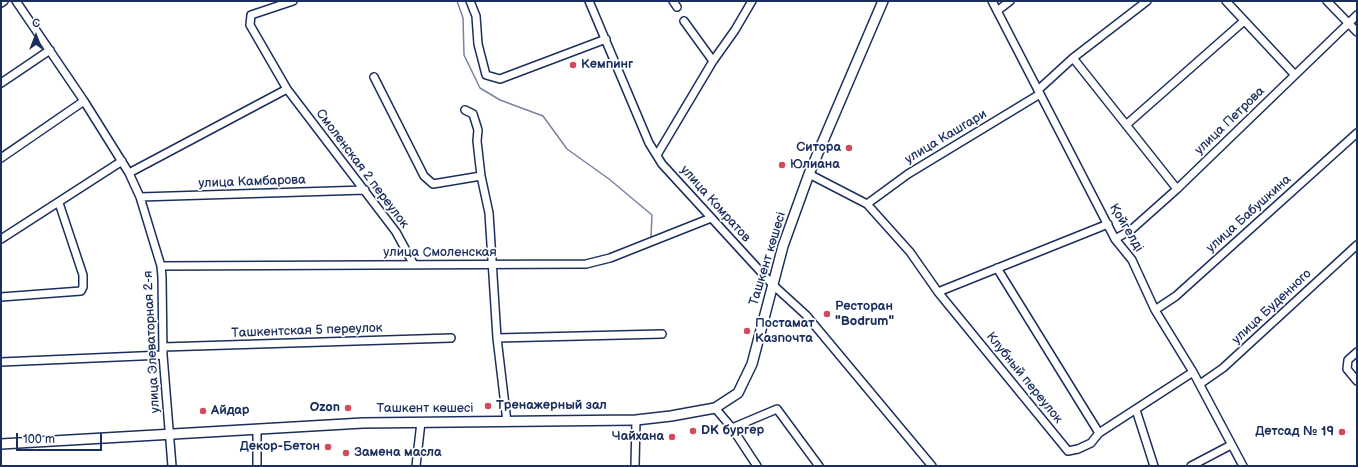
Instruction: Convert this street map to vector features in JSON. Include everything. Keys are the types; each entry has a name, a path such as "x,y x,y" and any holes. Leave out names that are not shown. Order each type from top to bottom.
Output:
{"main road":[{"name":"Ташкент көшесі","path":"1,444 286,426 292,428 363,423 636,420 671,416 715,408 738,393 752,364 783,246 809,174 883,1"}],"street":[{"name":"улица Элеваторная 2-я","path":"16,1 84,101 122,161 140,197 161,266 163,351 172,466"},
{"name":"Смоленская 2 переулок","path":"293,1 251,15 249,20 259,42 287,89 396,232 414,265"},
{"path":"470,1 476,16 478,44 486,75 500,79 606,39"},
{"path":"590,4 597,1"},
{"path":"657,155 713,61 735,30 752,1"},
{"name":"Қойгелді","path":"992,1 1115,238 1132,260 1155,310 1200,384 1243,466"},
{"path":"997,11 1010,1"},
{"name":"улица Кашгари","path":"867,204 908,174 1039,92 1073,58 1147,1"},
{"path":"1226,1 1295,75"},
{"path":"1328,1 1357,32"},
{"name":"улица Комратов","path":"590,4 649,143 662,164 772,284 807,317 932,466"},
{"name":"улица Петрова","path":"1115,238 1131,230 1177,189 1357,15"},
{"path":"684,20 713,61"},
{"path":"1126,125 1244,21"},
{"path":"1,83 50,50"},
{"path":"1073,58 1177,189"},
{"path":"374,77 424,176 433,184 481,176"},
{"path":"129,173 287,89"},
{"path":"2,156 84,101"},
{"path":"465,110 474,114 477,121 481,176 489,213 497,338 508,422"},
{"name":"улица Бабушкина","path":"1155,310 1176,296 1357,133"},
{"path":"1,239 122,161"},
{"name":"Клубный переулок","path":"809,174 867,204 910,252 938,292 1068,450 1078,449 1091,444 1099,433 1193,372"},
{"name":"улица Камбарова","path":"140,197 365,190"},
{"path":"1,297 81,291 83,287 83,275 59,203"},
{"name":"улица Смоленская","path":"161,266 586,264 610,258 711,218"},
{"path":"938,292 1108,224"},
{"name":"улица Буденного","path":"1200,384 1223,368 1357,245"},
{"path":"997,268 1099,433"},
{"path":"497,338 662,334"},
{"name":"Ташкентская 5 переулок","path":"1,362 163,351 451,338"},
{"path":"1357,352 1348,360 1347,369 1357,381"},
{"path":"715,408 732,428 757,466"},
{"path":"732,428 777,409 819,466"},
{"path":"1136,410 1154,466"},
{"path":"635,466 636,420"},
{"path":"416,466 421,422"},
{"path":"257,429 257,466"},
{"path":"1191,466 1231,445"}],"waterway":[{"path":"457,1 463,18 464,55 480,88 500,100 543,116 567,149 609,179 652,215 651,237"}],"place":[{"name":"Кемпинг","path":"573,65"},
{"name":"Ситора","path":"849,148"},
{"name":"Юлиана","path":"782,165"},
{"name":"Ресторан \"Bodrum\"","path":"827,314"},
{"name":"Постамат Казпочта","path":"747,331"},
{"name":"Тренажерный зал","path":"488,406"},
{"name":"Ozon","path":"348,408"},
{"name":"Айдар","path":"203,411"},
{"name":"DK бургер","path":"693,431"},
{"name":"Детсад № 19","path":"1342,432"},
{"name":"Чайхана","path":"672,437"},
{"name":"Декор-Бетон","path":"328,447"},
{"name":"Замена масла","path":"346,453"}]}
